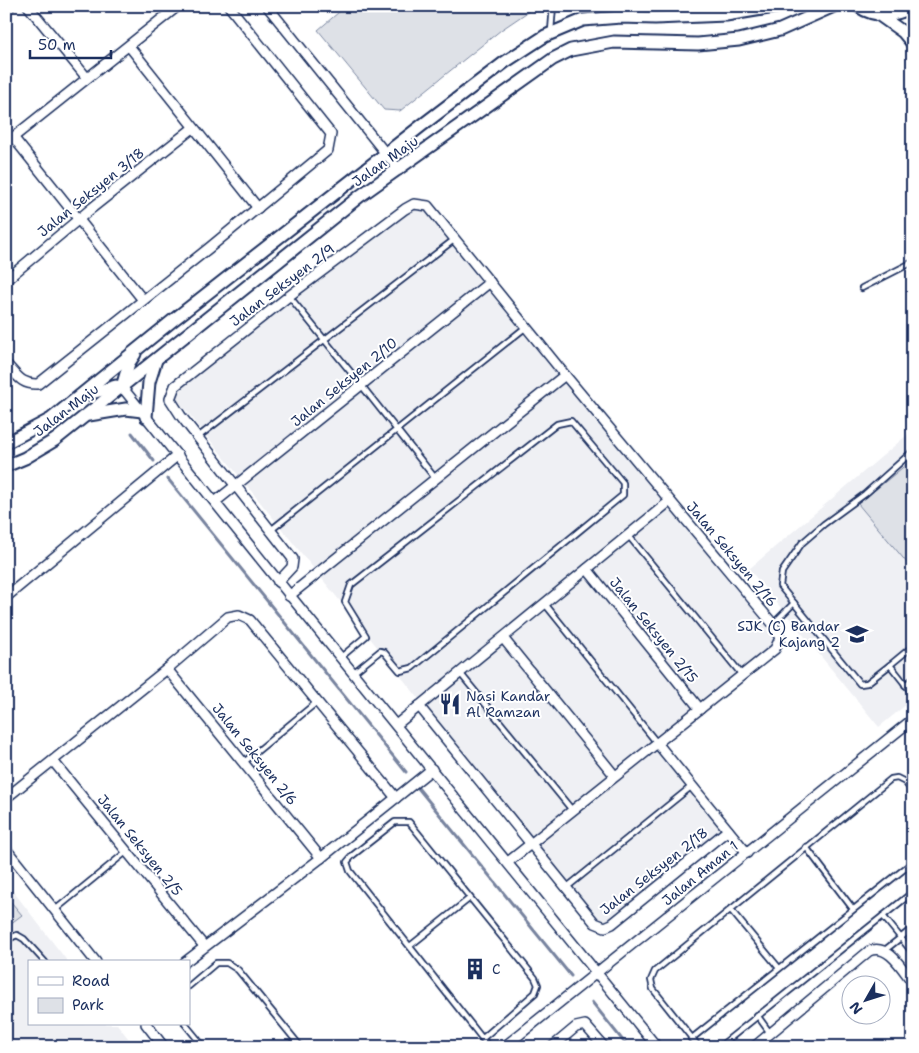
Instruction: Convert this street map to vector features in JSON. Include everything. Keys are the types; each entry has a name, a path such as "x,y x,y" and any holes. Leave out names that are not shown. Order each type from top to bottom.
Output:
{"street":[{"path":"6,10 10,6"},
{"path":"28,6 87,78"},
{"path":"143,300 10,140 178,6"},
{"path":"6,364 28,384 38,384 328,150 331,134 228,6"},
{"path":"267,6 399,170"},
{"name":"Jalan Maju","path":"6,443 52,419 386,154 505,62 551,33 584,20 621,17 726,16 781,6"},
{"name":"Jalan Maju","path":"6,466 25,458 55,440 360,196 399,170 542,66 571,50 614,42 698,44 740,40 780,30 834,6"},
{"path":"858,6 879,15 903,32 913,44"},
{"path":"879,15 897,14 913,6"},
{"path":"129,46 258,208"},
{"name":"Jalan Seksyen 3/18","path":"6,280 193,128"},
{"name":"Jalan Seksyen 2/9","path":"198,437 170,399 175,386 289,296 405,209 414,204 421,204"},
{"name":"Jalan Seksyen 2/16","path":"421,204 428,206 565,375 773,624"},
{"name":"Jalan Seksyen 2/10","path":"216,502 490,282"},
{"path":"122,387 129,363 138,349"},
{"path":"144,414 149,382 156,360"},
{"path":"289,596 565,375"},
{"path":"78,398 116,386 122,387 216,502 289,596 508,862 657,1047"},
{"path":"86,415 126,409 144,414"},
{"path":"198,437 293,559 292,567 278,582"},
{"path":"6,597 178,455"},
{"path":"396,726 670,501"},
{"name":"Jalan Seksyen 2/15","path":"588,569 700,709"},
{"path":"6,798 167,669 228,617 239,615 250,620 396,798"},
{"path":"508,862 775,649 780,638 773,624"},
{"path":"503,638 615,776"},
{"name":"Jalan Seksyen 2/6","path":"167,669 321,858"},
{"path":"419,706 566,888"},
{"name":"Jalan Aman 1","path":"504,1047 913,719"},
{"path":"657,743 747,853"},
{"name":"Jalan Seksyen 2/5","path":"53,761 204,946"},
{"path":"187,960 321,858 432,769"},
{"name":"Jalan Seksyen 2/18","path":"566,888 595,923 605,927 612,924 728,830"},
{"path":"6,849 94,960"},
{"path":"754,1047 875,948 885,950 913,983"},
{"path":"148,1026 164,1047"},
{"path":"552,1047 576,1027 585,1026 604,1047"}],"lane":[{"path":"551,33 553,6"},
{"path":"198,437 455,239"},
{"path":"862,288 913,262"},
{"path":"289,296 436,480"},
{"path":"271,530 526,326"},
{"path":"340,658 366,636 345,602 351,585 557,424 571,421 623,483 623,495 412,668 400,671 384,652 380,651 352,673"},
{"path":"913,451 866,494 802,544 793,554 782,572 780,586 860,684 867,683 913,646"},
{"path":"628,535 742,675"},
{"path":"545,604 657,743"},
{"path":"773,624 794,604"},
{"path":"890,665 913,694"},
{"path":"460,673 572,810"},
{"path":"905,685 913,679"},
{"path":"244,763 317,702"},
{"path":"698,1047 653,989 651,980 655,971 891,779 897,778 905,782 913,792"},
{"path":"566,888 692,786"},
{"path":"483,1038 535,993 538,985 535,978 409,822 395,822 353,855 347,862 350,871 490,1047"},
{"path":"806,847 853,909"},
{"path":"55,910 127,851"},
{"path":"691,1039 913,862"},
{"path":"719,1047 913,892"},
{"path":"410,946 470,898"},
{"path":"730,909 779,968"},
{"path":"883,916 913,953"},
{"path":"885,950 913,928"},
{"path":"6,940 17,935 24,939 43,960"},
{"path":"190,985 216,963 227,963 238,970 301,1047"},
{"path":"756,1016 770,1033"},
{"path":"187,1026 204,1047"},
{"path":"288,1047 296,1040"}],"shaded area":[{"path":"415,208 424,209 768,626 775,639 771,647 652,742 721,829 609,921 604,922 596,918 176,398 179,388 406,211"},
{"name":"SJK (C) Bandar Kajang 2","path":"913,430 913,699 879,727 749,569"},
{"path":"6,882 66,960 28,960 28,1026 119,1026 135,1047 6,1047"}],"green space":[{"path":"346,6 525,6 529,11 501,30 400,111 384,110 318,30"},
{"path":"913,459 913,570 858,504"},
{"path":"6,896 22,915 6,927"}],"waterway":[{"path":"132,433 154,461"},
{"path":"168,479 406,772"},
{"path":"418,788 571,976"},
{"path":"592,1002 628,1047"}],"place":[{"name":"SJK (C) Bandar Kajang 2","path":"857,634"},
{"name":"Nasi Kandar Al Ramzan","path":"450,704"},
{"name":"C","path":"475,969"}]}
